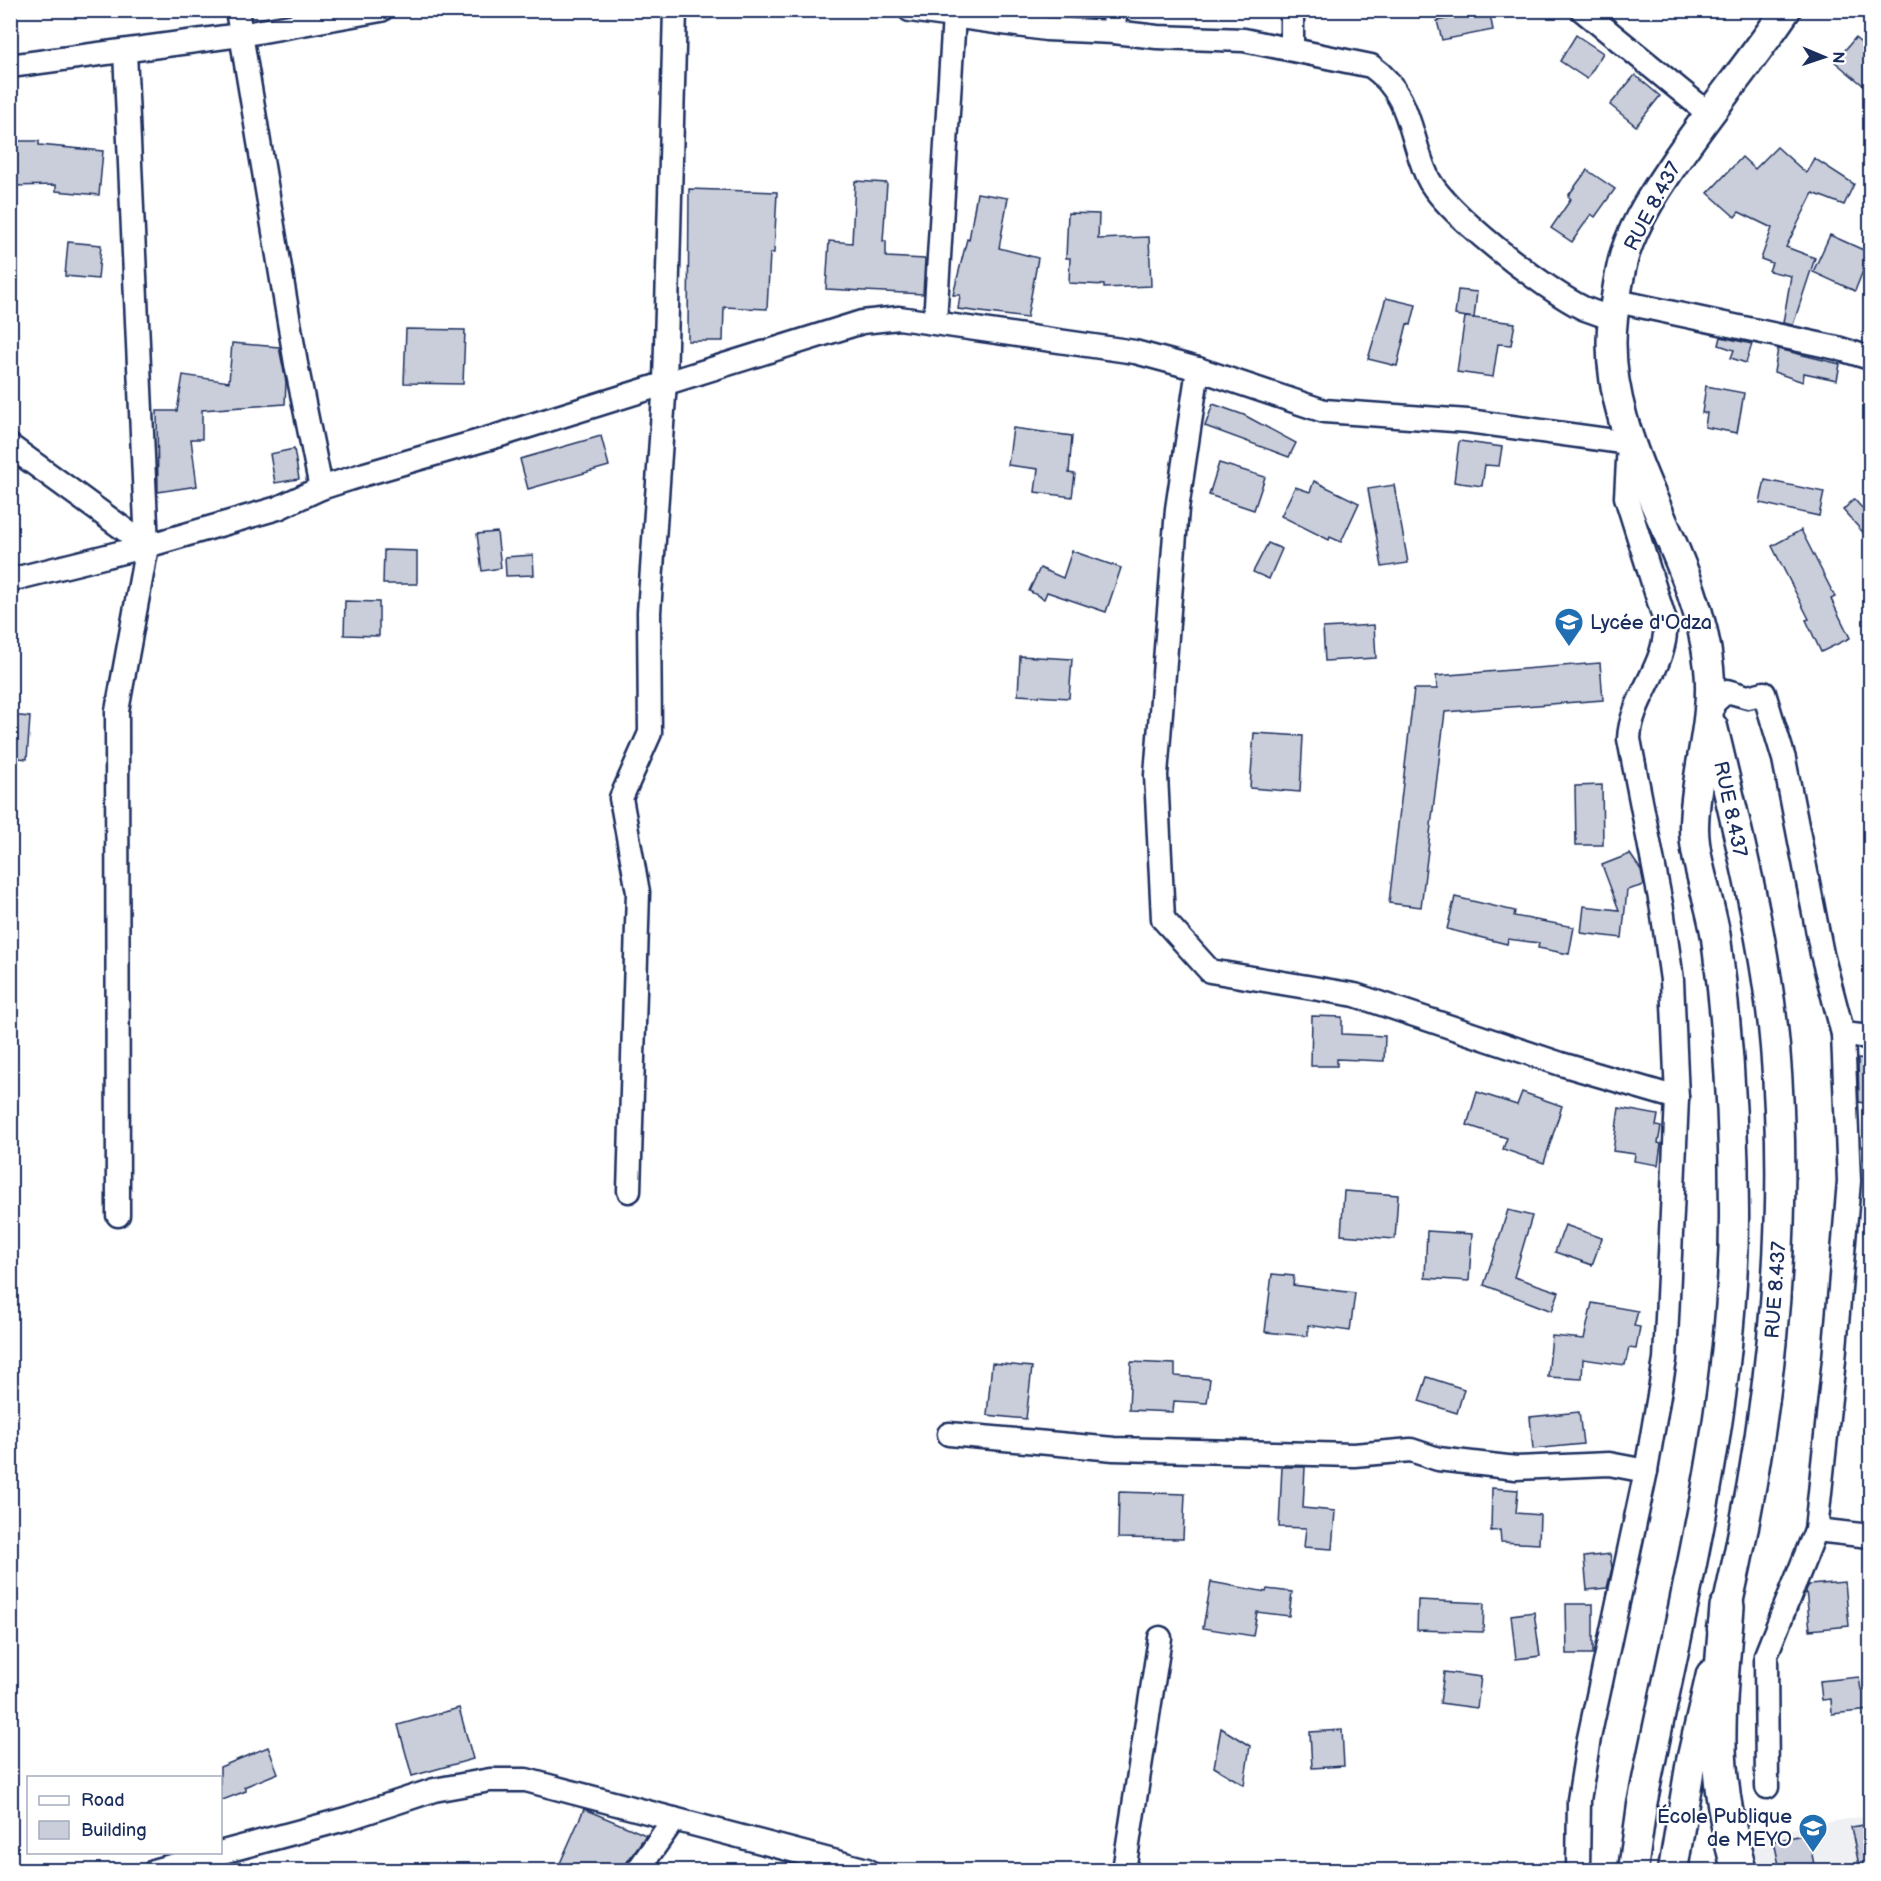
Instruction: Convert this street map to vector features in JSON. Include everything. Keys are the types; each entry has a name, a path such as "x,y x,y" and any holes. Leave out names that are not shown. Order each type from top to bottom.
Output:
{"highway":[{"path":"1727,1607 1719,1734 1723,1792 1730,1840 1739,1870"}],"main road":[{"name":"RUE 8.437","path":"1633,1870 1642,1805 1720,1409 1731,1318 1734,1212 1730,1099 1715,937 1694,830 1708,707 1709,668 1688,579 1629,443 1611,356 1615,310 1625,254 1638,222 1656,190 1708,113 1786,10"},
{"name":"RUE 8.437","path":"1673,1870 1691,1761 1744,1538 1762,1435 1773,1334 1781,1138 1774,1044 1757,934 1708,707"},
{"path":"1691,1761 1691,1870"}],"street":[{"path":"237,10 296,364 321,488"},
{"path":"629,1191 638,891 621,798 650,733 649,612 665,382 675,10"},
{"path":"910,10 1046,29 1114,21 1157,37 1244,40 1371,66 1386,77 1398,93 1428,179 1447,203 1541,281 1582,308 1615,310 1837,348 1870,358"},
{"path":"1292,10 1292,49"},
{"path":"1582,10 1708,113"},
{"path":"10,66 240,35 379,11"},
{"path":"936,321 954,16"},
{"path":"118,1215 117,711 147,546 125,51"},
{"path":"10,580 147,546 278,508 321,488 497,436 665,382 862,322 899,318 936,321 1134,352 1198,369 1324,411 1468,421 1629,443 1626,497 1665,621 1666,636 1663,651 1634,711 1629,739 1662,909 1672,980 1677,1098 1665,1360 1646,1471 1589,1738 1579,1800 1578,1870"},
{"path":"1198,369 1178,509 1156,775 1162,919 1210,971 1355,995 1561,1064 1677,1098"},
{"path":"10,446 147,546"},
{"path":"1708,707 1727,691 1748,697 1764,693 1784,759 1822,954 1844,1034 1849,1181 1834,1360 1816,1530 1766,1655 1767,1787"},
{"path":"1844,1034 1870,1037"},
{"path":"949,1434 1114,1449 1354,1455 1411,1450 1438,1460 1516,1468 1609,1464 1646,1471"},
{"path":"1816,1530 1870,1536"},
{"path":"1124,1870 1160,1638"},
{"path":"222,1852 349,1818 434,1790 490,1780 526,1780 867,1870"},
{"path":"638,1870 674,1819"},
{"path":"156,1870 215,1854"}],"shaded area":[{"name":"École Publique de MEYO","path":"1870,1815 1870,1870 1760,1870 1750,1836"}],"building":[{"path":"1489,10 1493,30 1442,40 1437,21"},
{"path":"1576,35 1603,53 1587,79 1560,61"},
{"path":"1855,38 1870,50 1870,91 1835,62"},
{"path":"1635,75 1660,96 1636,126 1610,105"},
{"path":"10,141 39,141 39,145 103,151 99,195 56,191 56,185 10,186"},
{"path":"1777,147 1806,173 1814,158 1854,184 1844,205 1813,193 1786,247 1815,258 1793,325 1783,323 1791,276 1769,271 1772,263 1761,259 1772,228 1739,212 1735,217 1708,193 1742,157 1755,169"},
{"path":"1587,170 1615,189 1595,217 1591,214 1572,242 1551,228 1571,199 1568,196"},
{"path":"855,181 887,183 883,241 886,241 886,257 925,259 923,294 826,289 829,241 852,243"},
{"path":"689,189 777,192 774,253 770,253 767,309 724,307 723,341 688,341"},
{"path":"977,193 1008,198 999,248 1038,258 1027,318 958,309 960,295 953,295 967,239 969,240"},
{"path":"1068,213 1099,214 1098,239 1149,237 1151,286 1104,288 1104,285 1069,283 1070,258 1066,258"},
{"path":"1830,235 1870,253 1855,291 1813,272"},
{"path":"68,242 101,245 98,279 65,276"},
{"path":"1458,290 1477,292 1474,318 1455,315"},
{"path":"1386,298 1416,305 1411,325 1407,324 1397,366 1368,359"},
{"path":"1465,317 1515,323 1511,345 1498,344 1493,377 1457,372"},
{"path":"406,329 465,330 463,384 404,383"},
{"path":"1721,337 1752,344 1746,363 1731,358 1734,350 1719,345"},
{"path":"232,343 279,347 286,382 285,404 202,410 202,439 191,439 197,486 158,492 157,411 177,411 183,375 229,382"},
{"path":"1778,349 1840,364 1837,380 1804,373 1803,382 1774,372"},
{"path":"1706,386 1744,393 1737,433 1705,427 1707,413 1702,413"},
{"path":"1213,404 1244,415 1296,443 1289,457 1205,426"},
{"path":"1013,428 1072,436 1069,473 1075,474 1072,497 1035,492 1038,469 1008,465"},
{"path":"601,436 609,466 528,489 520,459"},
{"path":"1459,441 1502,447 1499,466 1485,465 1482,486 1454,482"},
{"path":"294,449 299,479 275,483 270,454"},
{"path":"1219,463 1265,477 1254,510 1209,495"},
{"path":"1765,480 1824,492 1819,516 1760,503"},
{"path":"1314,481 1359,503 1341,542 1330,537 1329,540 1281,516 1295,487 1310,492"},
{"path":"1394,485 1408,563 1382,567 1368,489"},
{"path":"1854,499 1870,517 1870,540 1843,510"},
{"path":"1801,530 1835,597 1831,599 1850,638 1821,652 1806,620 1809,619 1772,546"},
{"path":"497,532 501,568 482,571 477,534"},
{"path":"1268,543 1282,549 1269,579 1253,572"},
{"path":"384,550 417,551 417,584 383,584"},
{"path":"1072,551 1121,568 1106,612 1047,592 1044,599 1029,591 1040,568 1063,578"},
{"path":"533,555 534,575 506,576 505,557"},
{"path":"345,601 379,602 379,636 344,635"},
{"path":"1374,625 1376,658 1325,661 1323,628"},
{"path":"1020,656 1072,659 1069,698 1018,695"},
{"path":"1600,663 1603,700 1445,712 1421,907 1389,903 1414,689 1437,689 1436,676"},
{"path":"10,715 30,717 27,759 10,757"},
{"path":"1254,733 1303,736 1300,792 1250,788"},
{"path":"1602,785 1603,845 1576,845 1575,786"},
{"path":"1630,854 1641,870 1644,885 1627,890 1622,938 1581,933 1584,906 1619,910 1602,865"},
{"path":"1455,897 1515,911 1514,916 1574,927 1569,954 1538,948 1539,943 1508,939 1507,944 1447,929"},
{"path":"1312,1016 1342,1017 1342,1034 1385,1036 1384,1061 1337,1059 1337,1066 1311,1066"},
{"path":"1858,1059 1870,1060 1870,1104 1859,1102"},
{"path":"1477,1092 1517,1105 1522,1092 1562,1106 1544,1163 1503,1149 1507,1138 1467,1125"},
{"path":"1619,1108 1658,1115 1656,1126 1661,1127 1658,1143 1661,1144 1658,1165 1634,1161 1635,1154 1613,1151"},
{"path":"1344,1191 1398,1195 1395,1239 1341,1235"},
{"path":"1508,1210 1532,1216 1514,1277 1559,1292 1552,1311 1484,1285"},
{"path":"1565,1225 1602,1238 1592,1265 1555,1252"},
{"path":"1427,1231 1472,1234 1469,1281 1425,1278"},
{"path":"1272,1274 1294,1276 1293,1285 1355,1293 1350,1331 1308,1325 1308,1336 1265,1332"},
{"path":"1592,1303 1638,1311 1634,1326 1640,1327 1636,1349 1629,1348 1625,1365 1583,1359 1582,1379 1548,1377 1552,1336 1584,1339"},
{"path":"1131,1362 1175,1364 1175,1376 1210,1379 1207,1403 1174,1401 1173,1412 1129,1410"},
{"path":"992,1363 1032,1367 1026,1419 987,1415"},
{"path":"1427,1377 1464,1389 1457,1413 1419,1401"},
{"path":"1579,1412 1583,1444 1533,1449 1530,1417"},
{"path":"1282,1467 1305,1467 1303,1508 1335,1511 1332,1549 1304,1547 1306,1528 1279,1527"},
{"path":"1492,1488 1518,1490 1516,1513 1540,1515 1539,1544 1501,1542 1500,1530 1491,1531"},
{"path":"1119,1492 1185,1494 1183,1539 1118,1538"},
{"path":"1610,1554 1612,1568 1607,1588 1587,1590 1584,1557"},
{"path":"1211,1582 1266,1592 1267,1589 1292,1592 1289,1616 1257,1612 1253,1636 1203,1628"},
{"path":"1845,1582 1849,1626 1810,1630 1806,1590 1809,1585"},
{"path":"1418,1600 1484,1603 1483,1632 1417,1630"},
{"path":"1566,1604 1593,1604 1593,1654 1567,1654"},
{"path":"1534,1612 1540,1656 1516,1659 1511,1615"},
{"path":"1444,1672 1481,1677 1477,1708 1440,1703"},
{"path":"1859,1677 1861,1690 1870,1690 1870,1710 1832,1714 1831,1699 1822,1700 1820,1681"},
{"path":"459,1708 473,1759 412,1776 398,1725"},
{"path":"1221,1728 1250,1746 1244,1785 1214,1767"},
{"path":"1342,1730 1344,1766 1312,1768 1310,1732"},
{"path":"268,1747 278,1773 244,1787 246,1791 222,1800 220,1767"},
{"path":"584,1809 646,1835 627,1862 625,1870 557,1870"},
{"path":"1870,1824 1870,1870 1860,1870 1851,1827"},
{"path":"1808,1834 1815,1870 1780,1870 1774,1841"}],"place":[{"name":"Lycée d'Odza","path":"1569,648"},
{"name":"École Publique de MEYO","path":"1813,1854"}]}
